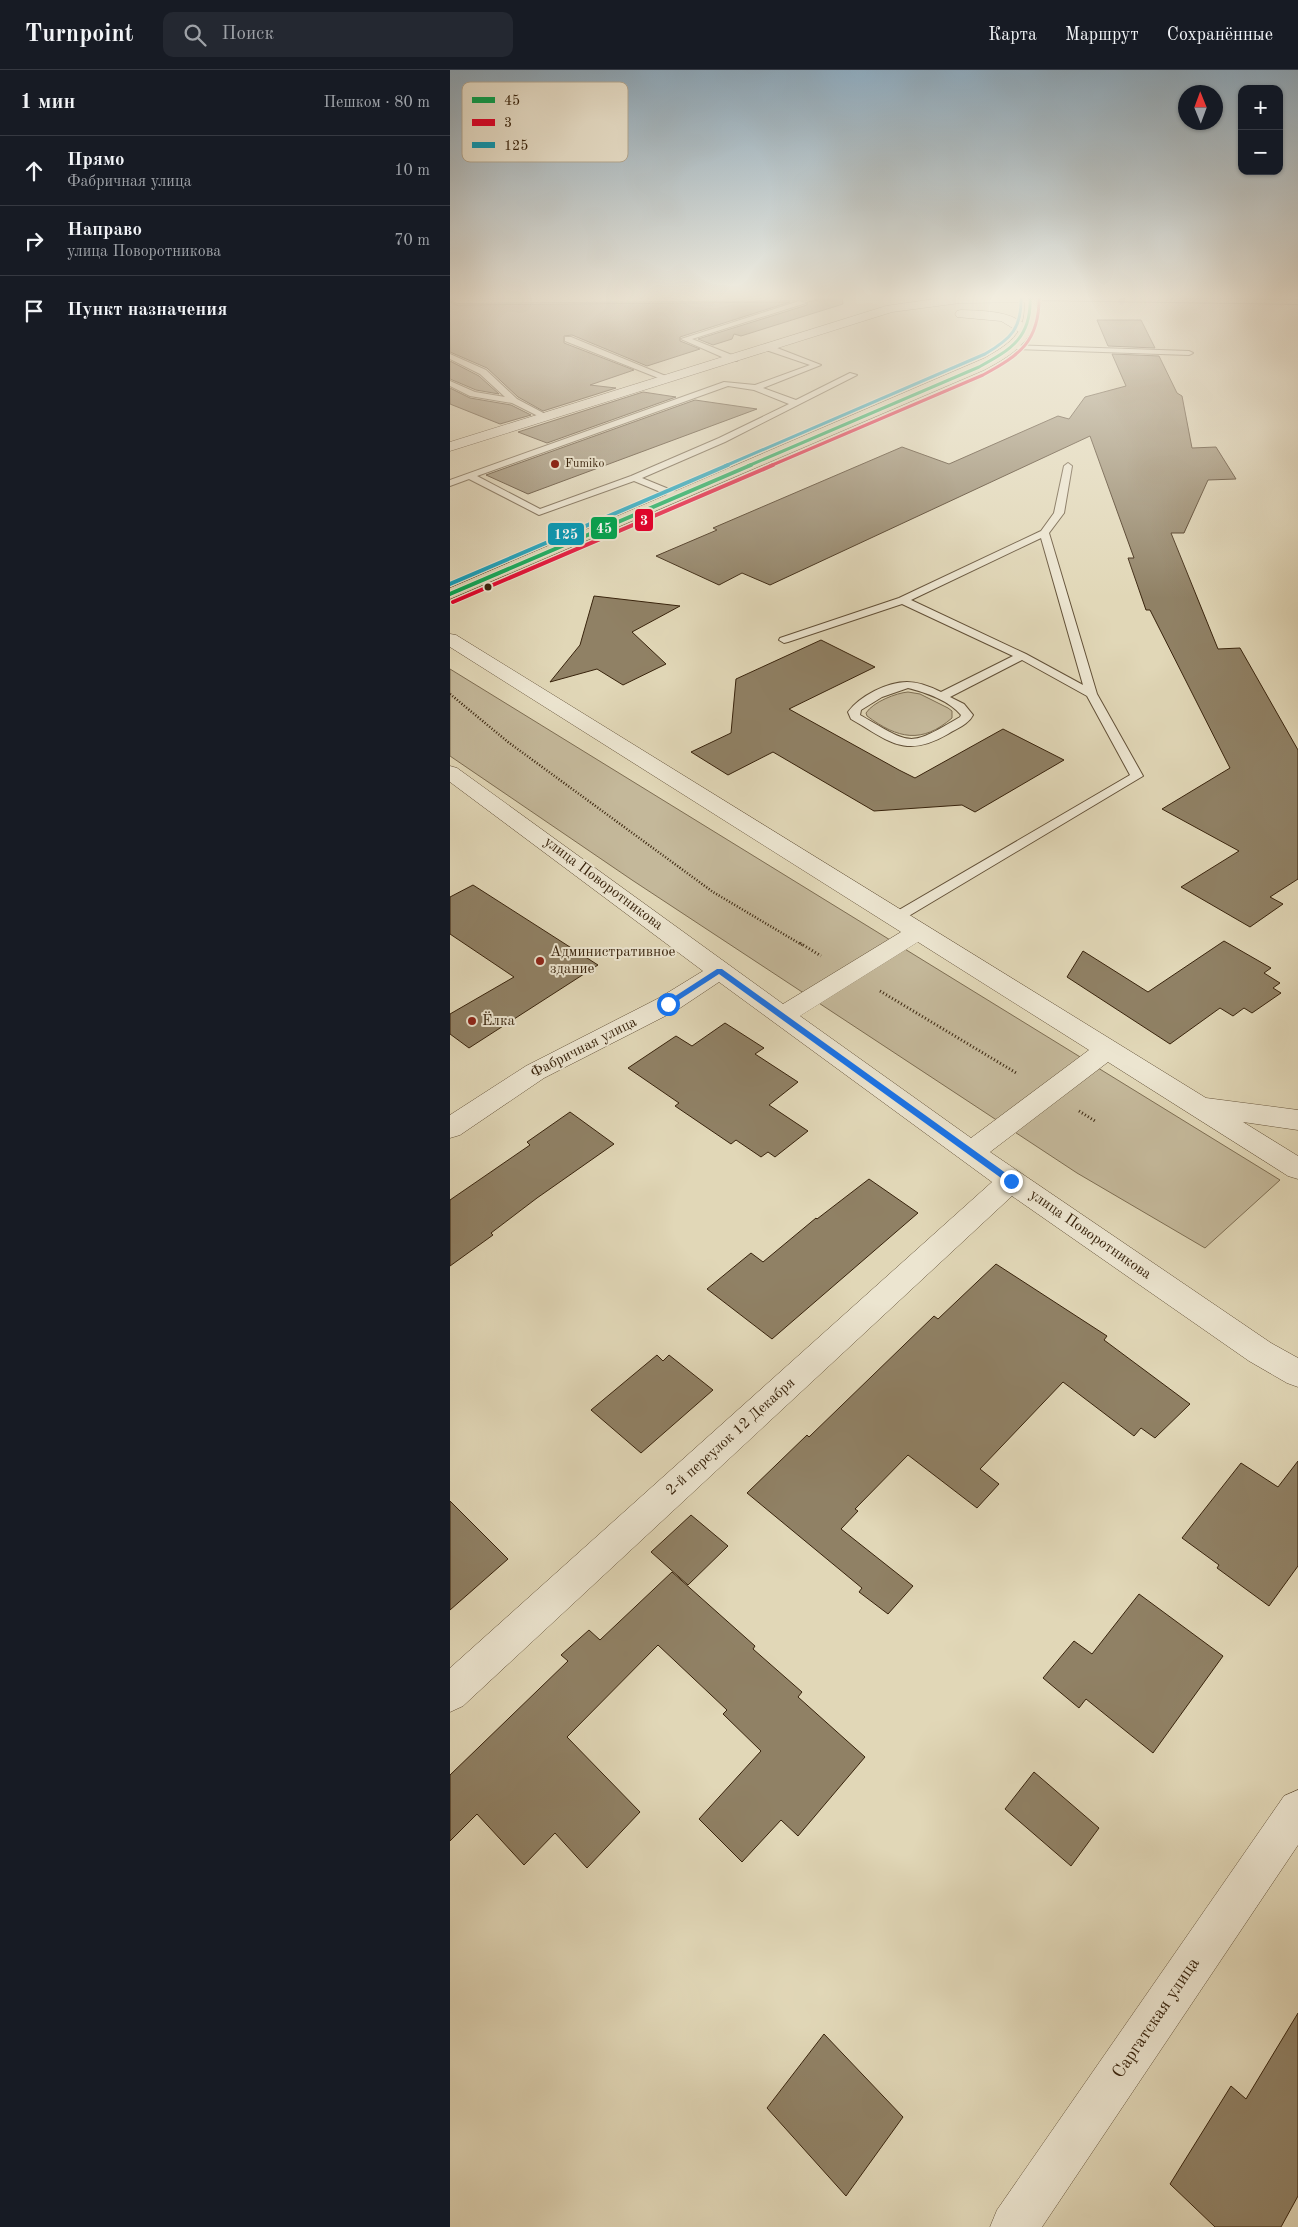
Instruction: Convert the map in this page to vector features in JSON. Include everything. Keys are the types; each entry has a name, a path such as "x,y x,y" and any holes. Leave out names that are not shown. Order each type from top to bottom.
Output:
{"main road":[{"path":"450,594 913,397"}],"street":[{"path":"450,447 612,397"},
{"path":"450,639 1298,1169"},
{"name":"улица Поворотникова","path":"450,772 473,787 720,971 1011,1181 1260,1352 1298,1374"},
{"path":"450,797 473,787"},
{"path":"782,1016 919,931"},
{"name":"Фабричная улица","path":"450,1128 535,1072 668,1004 720,971"},
{"path":"971,1152 1108,1049"},
{"path":"1198,1105 1298,1120"},
{"name":"2-й переулок 12 Декабря","path":"450,1693 1011,1181"},
{"name":"Саргатская улица","path":"1014,2227 1298,1810"}],"lane":[{"path":"489,397 514,401 547,417"},
{"path":"509,397 514,401"},
{"path":"450,482 691,397"},
{"path":"779,397 796,403"},
{"path":"469,476 539,512 634,478 722,440 809,397"},
{"path":"784,640 903,600 1044,533 1059,513 1068,466"},
{"path":"634,478 678,496"},
{"path":"897,917 1137,776 1091,694 1044,533"},
{"path":"903,600 1022,656 1091,694"},
{"path":"941,697 1022,656"},
{"path":"900,686 916,686 941,697 965,710 967,715 965,719 922,743 912,744 896,740 860,720 854,712 861,704 900,686"}],"path":[{"path":"450,694 508,742 713,892 1095,1121"}],"shaded area":[{"path":"450,669 1280,1180 1205,1248 1077,1173 632,880 450,756"},
{"path":"908,692 920,694 948,708 952,711 952,718 930,732 910,735 889,730 867,716 866,713 869,709 879,702 891,696"}],"building":[{"path":"450,397 467,397 511,405 531,415 500,424 450,404"},
{"path":"518,397 589,397 543,411"},
{"path":"628,397 676,397 547,443 518,432"},
{"path":"1085,397 1182,397 1192,448 1216,447 1236,479 1208,480 1184,533 1171,533 1218,649 1240,648 1298,750 1298,879 1270,897 1283,904 1250,927 1181,887 1239,851 1162,809 1230,768 1150,610 1146,610 1128,558 1134,558 1090,436 770,585 742,573 719,585 656,556 717,530 713,528 902,447 949,464 1058,416 1069,419"},
{"path":"695,400 757,409 528,494 486,475"},
{"path":"594,596 680,606 632,632 666,664 623,685 597,669 550,682 580,645"},
{"path":"821,640 875,667 789,709 915,778 1003,729 1064,760 975,812 962,805 874,811 773,752 728,775 691,752 731,733 736,679"},
{"path":"473,885 598,965 469,1048 450,1034 450,1014 514,977 450,934 450,897"},
{"path":"1224,941 1271,968 1264,973 1280,983 1273,988 1281,993 1252,1013 1244,1008 1233,1016 1220,1008 1170,1044 1067,977 1083,951 1148,992"},
{"path":"725,1023 764,1048 755,1054 798,1082 769,1105 808,1131 775,1157 768,1152 761,1157 736,1140 731,1144 675,1106 679,1103 628,1068 676,1036 692,1046"},
{"path":"570,1112 614,1144 537,1198 491,1233 493,1235 450,1266 450,1200 530,1145 527,1142"},
{"path":"869,1179 918,1213 772,1339 707,1289 751,1253 763,1262 816,1218"},
{"path":"996,1264 1107,1336 1104,1340 1190,1404 1155,1438 1141,1428 1134,1436 1063,1382 980,1469 999,1484 977,1508 908,1455 855,1509 858,1511 841,1529 913,1586 888,1614 859,1592 862,1588 747,1493 807,1435 809,1437 934,1316 938,1319"},
{"path":"657,1355 663,1361 669,1355 713,1390 641,1453 591,1410"},
{"path":"1298,1461 1298,1566 1269,1606 1217,1568 1219,1565 1182,1538 1241,1463 1278,1487"},
{"path":"450,1501 508,1559 450,1610"},
{"path":"691,1515 728,1546 688,1585 651,1552"},
{"path":"672,1572 755,1646 753,1649 802,1692 798,1697 865,1757 798,1836 781,1820 742,1862 699,1819 761,1751 723,1714 727,1710 658,1645 567,1737 640,1812 587,1868 555,1833 524,1865 477,1814 450,1841 450,1775 568,1661 561,1655 589,1630 600,1640"},
{"path":"1139,1594 1223,1656 1153,1753 1086,1699 1079,1708 1043,1678 1074,1641 1092,1654"},
{"path":"1034,1772 1099,1828 1071,1866 1005,1809"},
{"path":"1298,2013 1298,2196 1281,2227 1215,2227 1170,2184 1231,2086 1246,2099"},
{"path":"824,2034 903,2117 846,2196 767,2108"}],"transit line":[{"name":"125","path":"450,584 887,397"},
{"name":"45","path":"450,594 910,397"},
{"name":"3","path":"453,602 932,397"}],"place":[{"name":"Fumiko","path":"555,464"},
{"name":"Административное здание","path":"540,961"},
{"name":"Ёлка","path":"472,1021"}],"route":[{"path":"668,1004 720,971 1011,1181"}]}
